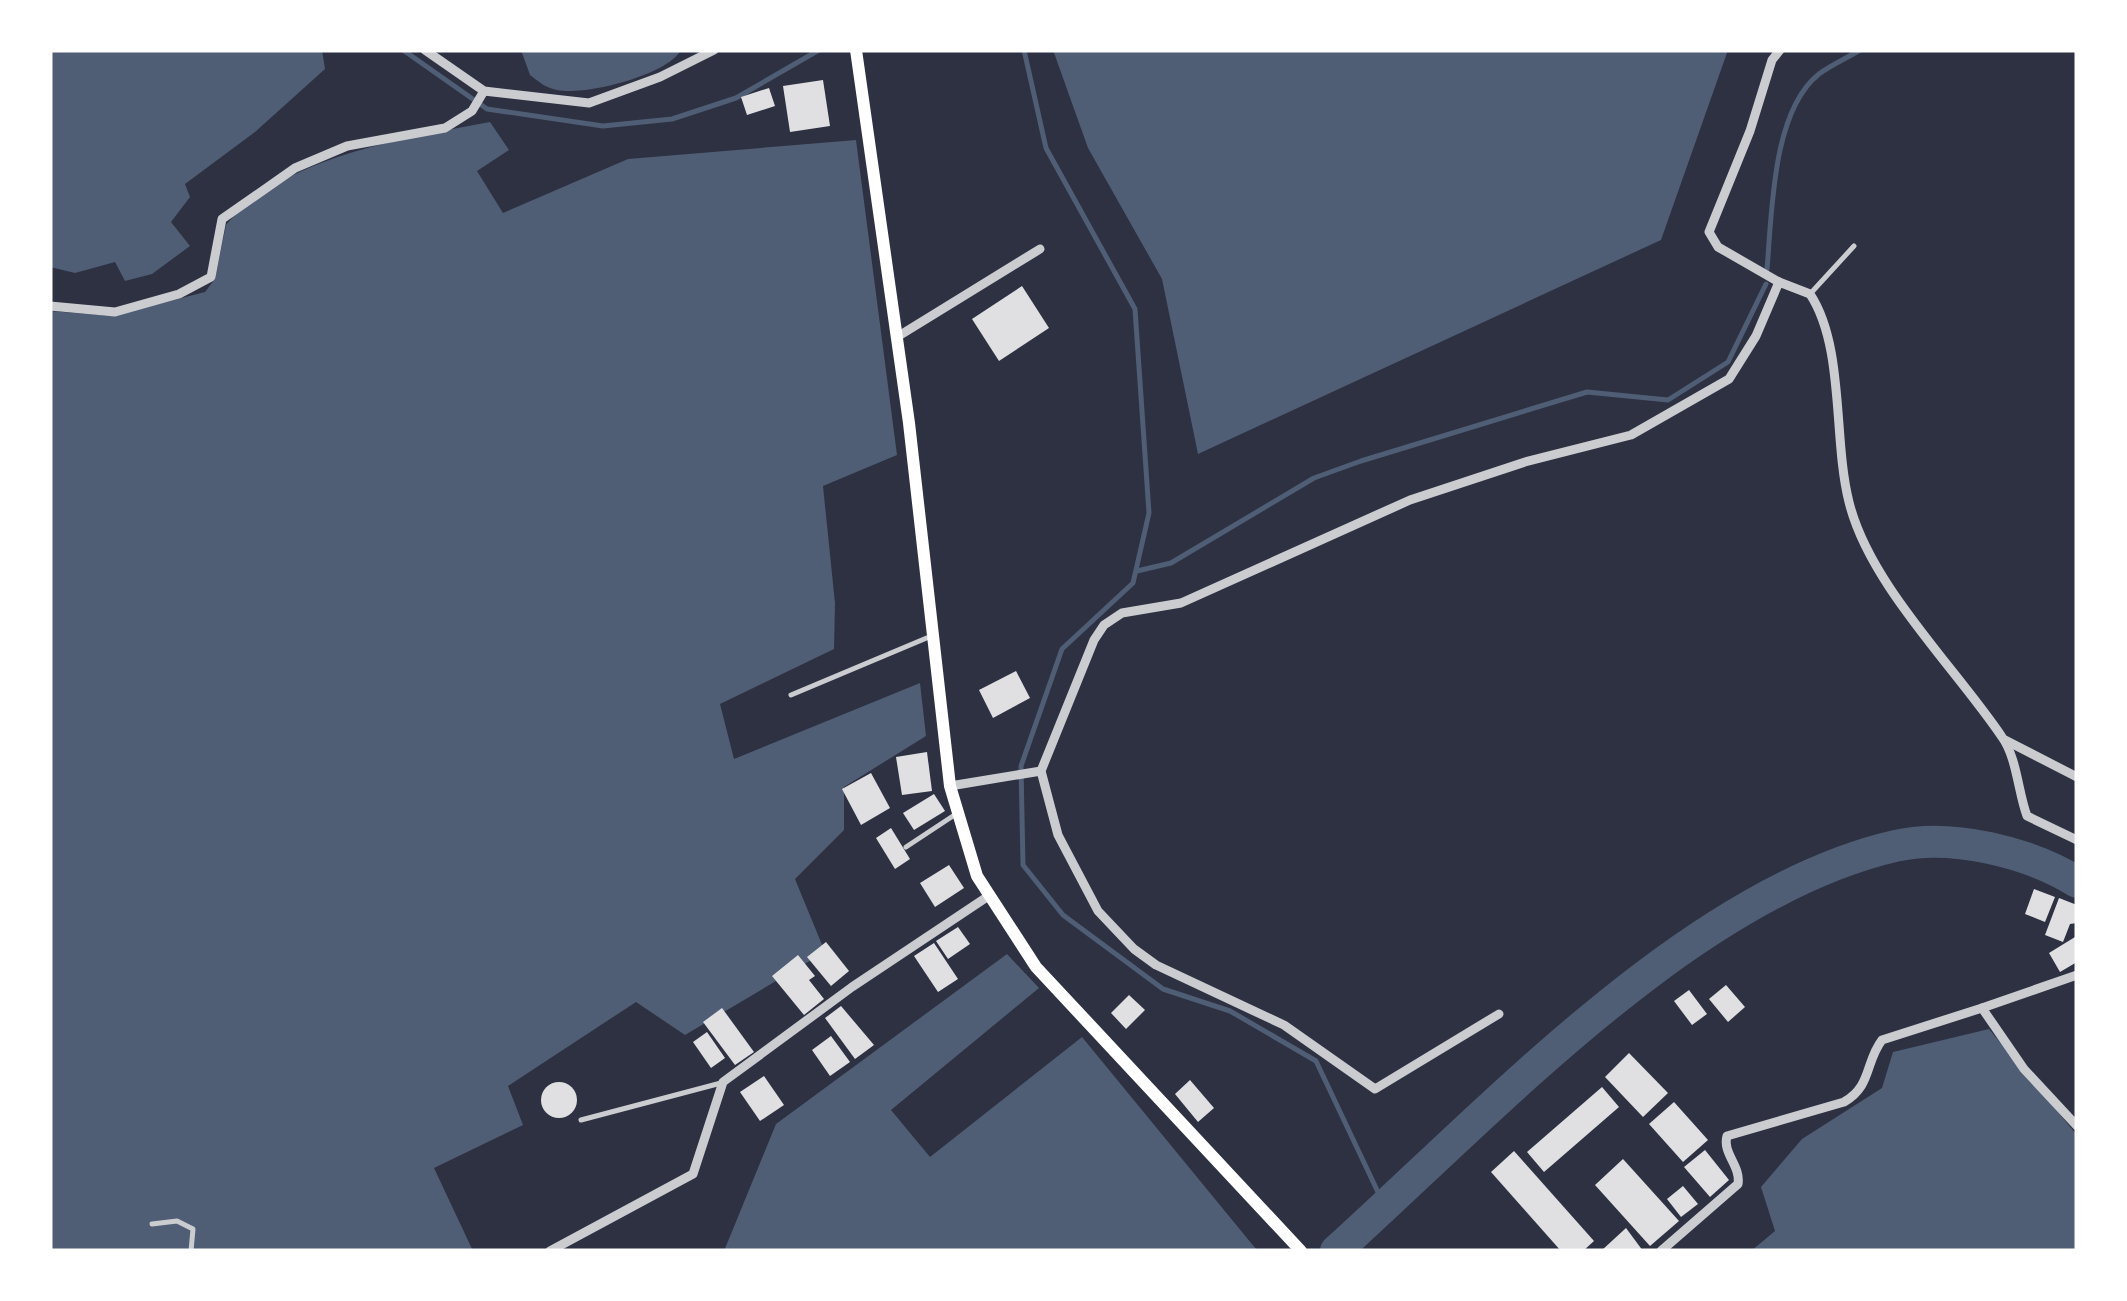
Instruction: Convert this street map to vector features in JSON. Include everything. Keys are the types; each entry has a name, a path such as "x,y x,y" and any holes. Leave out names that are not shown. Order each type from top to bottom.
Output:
{"main road":[{"path":"856,50 897,336 950,786 988,897 1036,967 1296,1246"}],"street":[{"path":"425,50 483,93 589,103 660,77 714,50"},
{"path":"1780,50 1772,60 1750,131 1710,232 1718,248 1779,282 1810,294 1826,327 1844,476 1856,525 1922,631 2005,740 2027,816 2077,840"},
{"path":"50,306 115,312 198,287 211,277 222,219 295,168 348,146 446,128 472,111 483,93"},
{"path":"897,336 1040,249"},
{"path":"1499,1014 1371,1088 1284,1025 1156,965 1134,949 1098,911 1072,867 1054,822 1042,772 1094,640 1114,619 1141,608 1181,604 1410,500 1485,473 1631,435 1729,379 1756,336 1779,282"},
{"path":"2005,740 2077,777"},
{"path":"950,786 1042,772"},
{"path":"550,1251 694,1174 724,1082 852,987 988,897"},
{"path":"1661,1251 1738,1184 1739,1176 1726,1147 1727,1136 1844,1102 1860,1091 1870,1075 1882,1040 2077,975"},
{"path":"1982,1008 2032,1078 2077,1126"}],"lane":[{"path":"1810,294 1854,246"},
{"path":"792,695 932,636"},
{"path":"906,847 958,813"},
{"path":"580,1120 724,1082"},
{"path":"152,1224 177,1221 193,1229 191,1251"}],"water":[{"path":"50,50 322,50 325,69 255,132 185,184 190,197 171,222 190,246 152,274 125,281 115,262 75,273 50,267"},
{"path":"521,50 681,50 660,68 625,82 570,91 549,88 530,75"},
{"path":"1053,50 1728,50 1661,240 1198,454 1162,279 1088,148"},
{"path":"490,122 509,150 477,171 503,213 628,159 856,140 897,455 823,486 835,603 834,649 720,704 734,759 920,683 926,736 844,787 844,830 795,879 825,952 685,1035 636,1002 508,1086 523,1125 434,1168 473,1251 50,1251 50,311 112,316 205,292 215,279 226,225 250,201 280,182 313,166 385,143"},
{"path":"1007,954 1039,988 891,1110 930,1157 1082,1037 1256,1249 724,1251 776,1124"},
{"path":"1989,1029 2077,1135 2077,1251 1751,1251 1775,1231 1761,1187 1802,1139 1882,1088 1893,1052"}],"building":[{"path":"823,80 830,126 790,132 783,86"},
{"path":"769,88 775,106 747,115 741,97"},
{"path":"1022,286 1049,328 999,361 972,319"},
{"path":"1016,671 1030,698 993,718 979,690"},
{"path":"927,752 932,791 902,795 896,757"},
{"path":"871,773 890,808 861,825 842,789"},
{"path":"934,794 945,811 914,830 903,813"},
{"path":"891,828 910,859 895,869 876,838"},
{"path":"949,865 964,888 935,907 920,883"},
{"path":"2034,889 2055,897 2045,922 2025,914"},
{"path":"2059,898 2077,905 2077,923 2070,924 2063,942 2045,935"},
{"path":"958,927 970,944 948,959 936,941"},
{"path":"2075,937 2077,962 2060,972 2049,953"},
{"path":"826,942 849,971 831,986 807,957"},
{"path":"934,943 958,979 938,992 914,956"},
{"path":"798,955 815,976 809,980 824,999 804,1015 772,976"},
{"path":"1726,985 1745,1007 1728,1022 1709,999"},
{"path":"1689,990 1707,1014 1692,1025 1674,1001"},
{"path":"1129,995 1145,1010 1126,1029 1111,1013"},
{"path":"841,1006 874,1045 855,1059 825,1018"},
{"path":"722,1008 754,1052 735,1065 703,1022"},
{"path":"707,1032 725,1058 711,1068 693,1042"},
{"path":"831,1036 850,1062 830,1076 812,1050"},
{"path":"1629,1053 1668,1093 1643,1117 1605,1077"},
{"path":"764,1076 784,1105 760,1121 740,1092"},
{"path":"1190,1080 1214,1108 1198,1122 1175,1094"},
{"path":"559,1082 571,1088 577,1100 571,1112 559,1118 547,1112 541,1100 547,1088"},
{"path":"1602,1087 1619,1107 1544,1172 1527,1152"},
{"path":"1674,1102 1708,1140 1683,1162 1649,1124"},
{"path":"1705,1150 1729,1180 1710,1197 1684,1167"},
{"path":"1514,1151 1594,1241 1583,1251 1561,1251 1491,1172"},
{"path":"1623,1159 1679,1221 1650,1246 1595,1185"},
{"path":"1683,1186 1698,1204 1681,1217 1667,1199"},
{"path":"1626,1228 1643,1251 1601,1251"}],"waterway":[{"path":"403,50 487,109 603,126 672,119 736,98 819,50"},
{"path":"1024,50 1046,148 1135,309 1149,513 1133,583 1062,649 1021,766 1023,865 1063,915 1163,989 1230,1011 1316,1061 1385,1207"},
{"path":"1767,269 1777,164 1792,112 1803,91 1819,74 1860,50"},
{"path":"1137,571 1171,563 1314,478 1361,461 1587,392 1668,400 1728,362 1766,284"},
{"path":"1336,1251 1596,1014 1669,958 1743,910 1819,871 1895,846 1940,842 2013,854 2077,882"}]}
